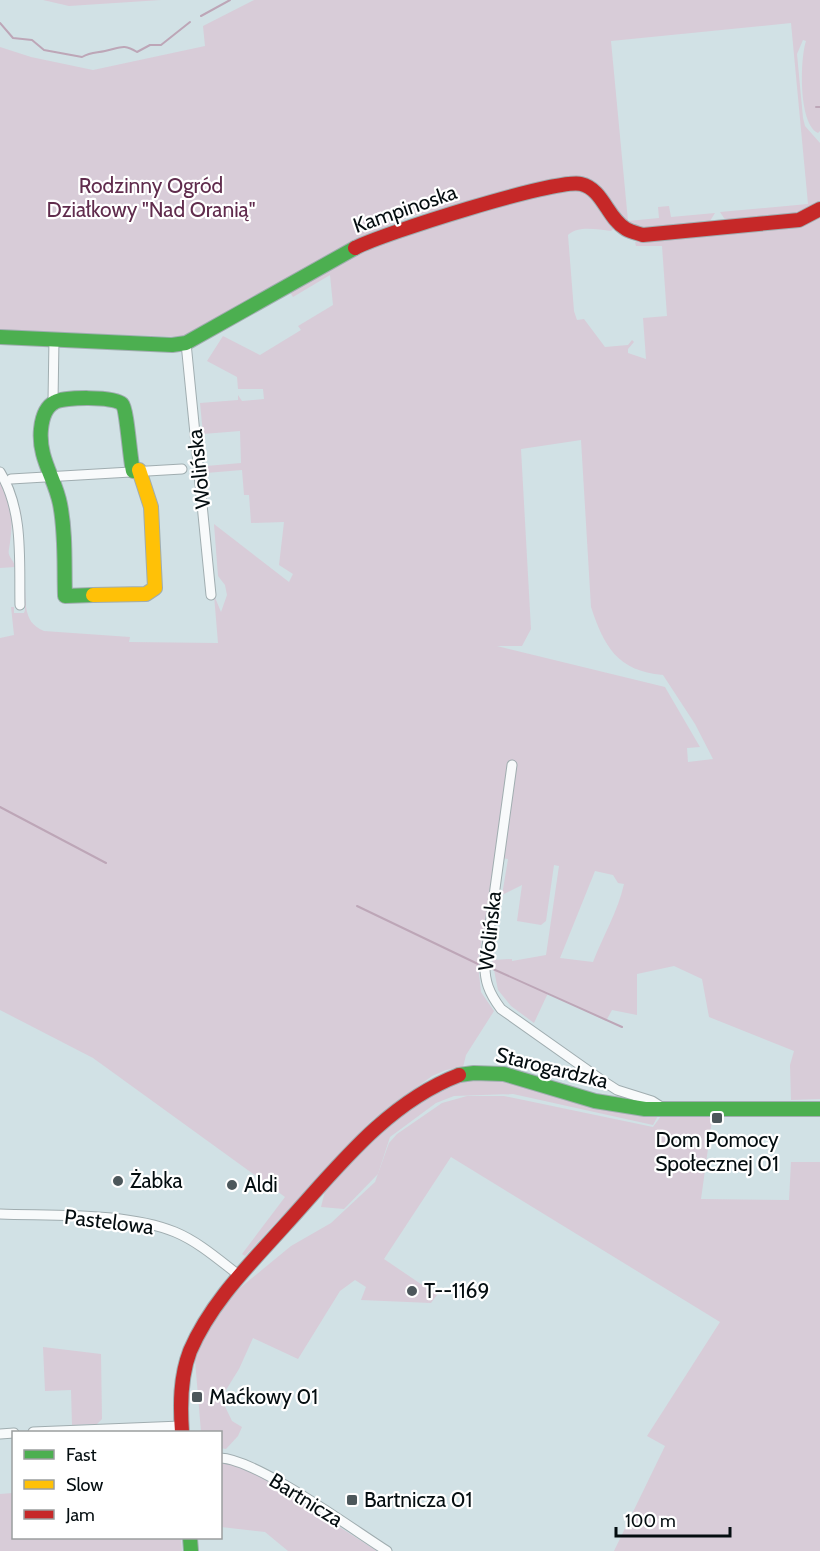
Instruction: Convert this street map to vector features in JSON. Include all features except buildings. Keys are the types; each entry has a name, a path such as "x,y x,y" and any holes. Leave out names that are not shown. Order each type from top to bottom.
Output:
{"street":[{"name":"Kampinoska","path":"0,337 172,345 186,343 361,245 484,204 556,185 579,183 592,188 627,231 643,235 799,220 820,208"},
{"path":"53,401 102,399 119,402 126,411 128,450 152,515 156,585 153,591 146,594 65,596 61,509 44,460 41,420 44,411 53,401 54,339"},
{"name":"Wolińska","path":"186,343 211,595"},
{"path":"10,478 182,469"},
{"path":"0,472 16,513 20,606"},
{"name":"Wolińska","path":"512,765 485,961 484,978 490,993 501,1009 600,1079 617,1090 661,1105 664,1110"},
{"name":"Starogardzka","path":"181,1429 182,1387 192,1346 217,1305 240,1276 370,1134 418,1096 458,1076 479,1072 502,1074 618,1106 664,1110 820,1110"},
{"name":"Pastelowa","path":"0,1214 58,1215 152,1224 190,1239 240,1276"},
{"path":"82,1431 181,1429"},
{"name":"Bartnicza","path":"222,1458 242,1462 273,1479 387,1551"}],"green space":[{"path":"43,0 161,0 69,6"},
{"name":"Rodzinny Ogród Działkowy \"Nad Oranią\"","path":"254,0 820,0 820,131 818,133 811,127 807,117 802,90 806,41 803,40 797,54 805,126 820,143 820,201 804,214 726,221 720,212 808,204 791,23 611,41 628,221 659,218 658,207 669,206 671,217 715,213 708,224 631,229 596,187 497,195 409,217 359,238 241,308 183,337 0,330 0,47 31,57 93,70 205,46 203,26"},
{"path":"573,188 586,191 615,227 611,231 583,229 568,235 574,311 577,320 584,319 605,347 628,345 632,340 634,342 628,349 628,353 646,359 643,318 667,316 662,246 636,246 635,242 820,215 820,1099 791,1100 790,1065 794,1051 709,1017 702,979 674,966 637,974 637,1015 612,1010 606,1021 548,993 534,1023 511,1006 498,990 492,960 512,959 512,961 546,955 559,866 554,865 546,921 541,925 517,921 522,885 502,895 508,859 495,857 478,964 481,992 494,1011 466,1055 463,1067 446,1070 432,1076 371,1121 245,1256 242,1254 285,1197 93,1058 0,1010 0,638 14,635 11,607 14,607 14,613 24,613 25,610 20,511 10,481 21,512 26,607 29,619 36,627 44,631 130,637 129,642 218,643 214,595 221,612 227,595 225,585 218,576 214,524 289,582 293,574 279,565 284,522 251,523 249,495 244,495 242,470 206,473 206,466 241,463 240,431 203,434 200,403 238,400 238,395 242,401 264,399 263,389 238,389 237,377 207,361 223,336 260,355 301,330 298,326 333,305 330,275 293,297 290,292 361,251 490,207","holes":["581,440 591,607 601,634 607,645 623,662 647,673 663,675 695,724 713,759 688,762 687,748 700,747 665,687 497,646 522,646 531,629 521,449","595,871 613,875 618,883 624,884 614,914 593,962 560,958"]},
{"path":"0,478 10,504 12,522 9,552 15,567 0,568"},
{"path":"491,1078 659,1114 653,1125 513,1094 454,1096 436,1103 390,1137 378,1174 344,1209 321,1207 326,1187 376,1136 405,1112 443,1087 466,1080"},
{"path":"467,1096 504,1096 653,1127 661,1116 709,1117 712,1120 701,1199 789,1200 791,1162 820,1162 820,1551 614,1551 665,1446 647,1436 720,1322 451,1157 384,1259 437,1295 431,1303 361,1300 366,1287 355,1280 340,1291 298,1359 253,1338 239,1369 221,1398 232,1421 242,1427 238,1436 226,1449 222,1448 222,1431 201,1431 195,1360 200,1345 220,1311 235,1292 291,1246 331,1223 375,1182 389,1143 397,1134 442,1103"},
{"path":"43,1347 101,1354 102,1419 97,1424 72,1425 71,1390 45,1391"},
{"path":"222,1462 249,1469 377,1551 288,1551 265,1532 222,1527"},
{"path":"12,1493 12,1539 181,1539 182,1551 0,1551 0,1494"}],"waterway":[{"path":"201,16 230,0"},
{"path":"0,23 13,38 32,40 44,50 82,57 121,47 137,52 150,45 161,45 190,22"},
{"path":"0,807 106,863"},
{"path":"357,906 478,964"},
{"path":"493,969 622,1027"}],"traffic: fast":[{"path":"0,337 172,345 186,343 355,248"},
{"path":"93,595 65,596 62,515 58,495 44,459 41,439 42,421 49,407 60,400 78,398 117,401 122,404 133,471"},
{"path":"459,1075 504,1074 595,1101 645,1109 820,1109"},
{"path":"190,1539 191,1551"}],"traffic: slow":[{"path":"93,595 146,594 155,588 151,507 139,470"}],"traffic: jam":[{"path":"355,248 398,231 469,208 565,184 581,184 588,187 595,192 620,224 628,230 643,235 799,220 820,209"},
{"path":"182,1431 181,1391 190,1351 209,1316 232,1284 343,1160 385,1120 408,1102 459,1075"}],"place":[{"name":"Dom Pomocy Społecznej 01","path":"717,1118"},
{"name":"Żabka","path":"118,1181"},
{"name":"Aldi","path":"232,1185"},
{"name":"T--1169","path":"412,1291"},
{"name":"Maćkowy 01","path":"197,1397"},
{"name":"Bartnicza 01","path":"352,1500"}]}
